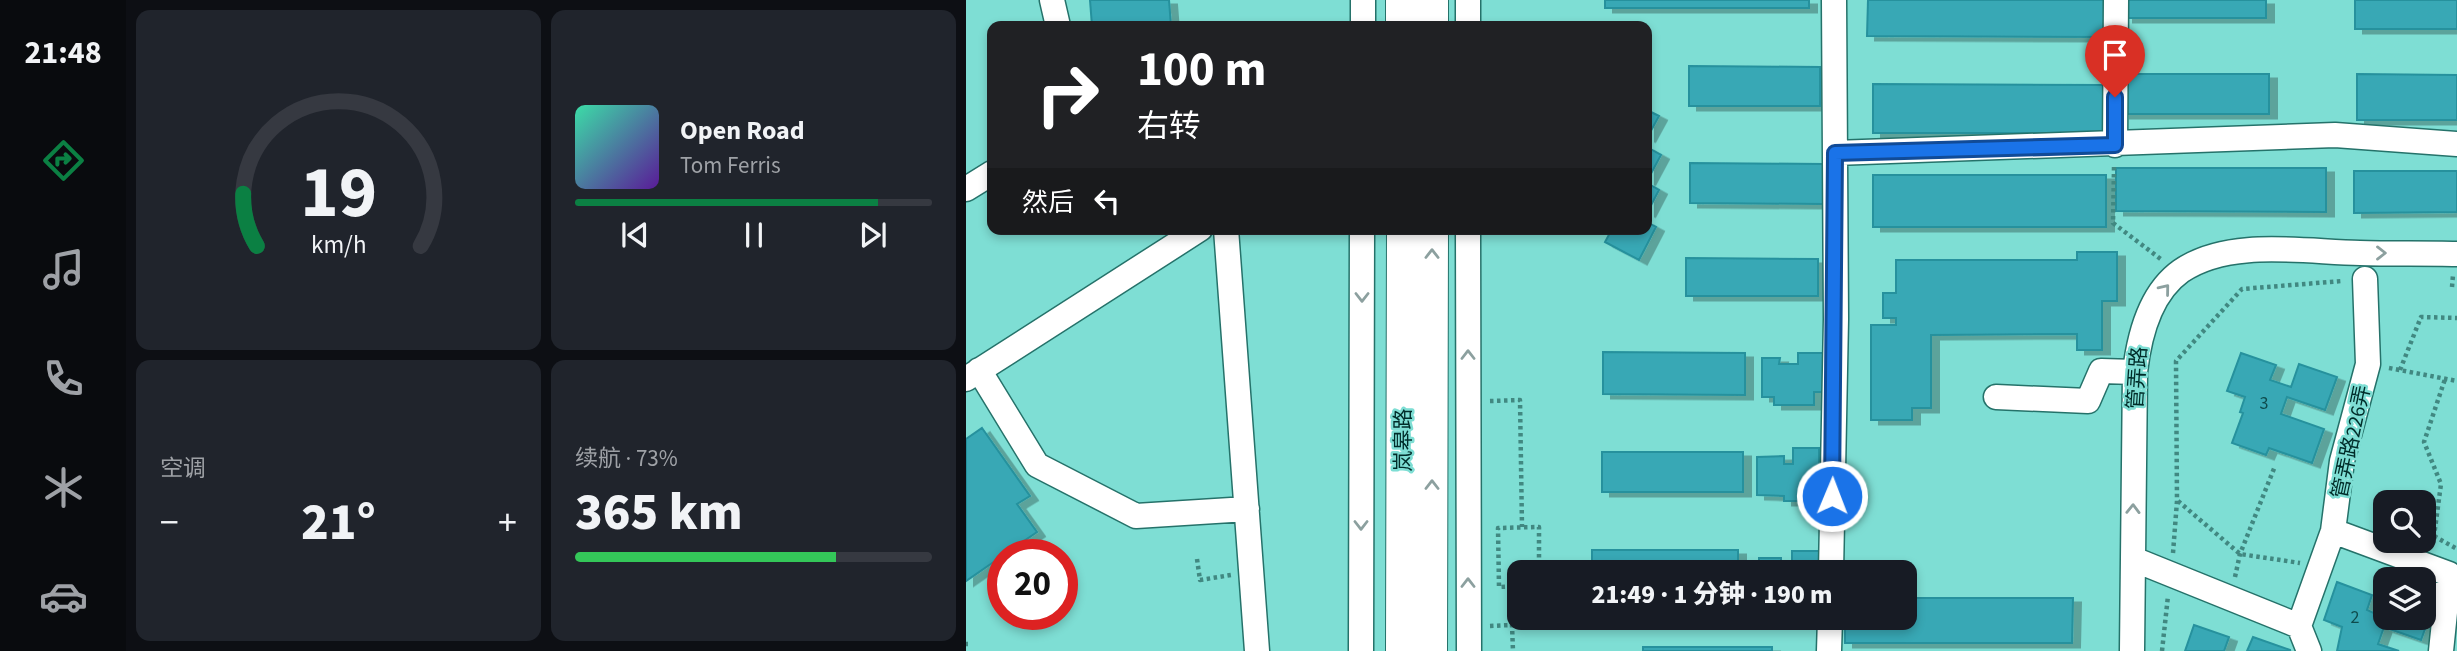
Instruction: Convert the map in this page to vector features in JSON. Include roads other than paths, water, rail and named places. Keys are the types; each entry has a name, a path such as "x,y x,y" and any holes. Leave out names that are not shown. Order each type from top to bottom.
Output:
{"main road":[{"path":"1402,0 1402,21"},
{"path":"1432,0 1432,21"},
{"name":"岚皋路","path":"1404,235 1417,372 1432,651"},
{"name":"岚皋路","path":"1402,651 1417,372 1431,235"}],"street":[{"path":"1052,0 1057,21"},
{"path":"1363,0 1363,21"},
{"path":"1468,0 1468,21"},
{"path":"1830,560 1836,319 1834,0"},
{"path":"2115,145 2116,0"},
{"path":"1835,153 2335,135 2457,144"},
{"path":"966,189 987,176"},
{"path":"1191,235 973,375 1037,465 1136,516 1247,509"},
{"path":"1226,235 1257,651"},
{"path":"1361,651 1363,235"},
{"path":"1468,235 1469,639"},
{"name":"管弄路","path":"2132,651 2135,372 2139,338 2155,302 2179,272 2207,257 2247,251 2457,254"},
{"name":"管弄路226弄","path":"2299,625 2333,531 2342,461 2368,364 2365,279"},
{"path":"1996,397 2088,401 2101,372 2135,372"},
{"path":"2333,531 2449,574 2441,651"},
{"path":"2133,559 2299,625 2309,651"},
{"path":"1829,651 1830,630"}]}
